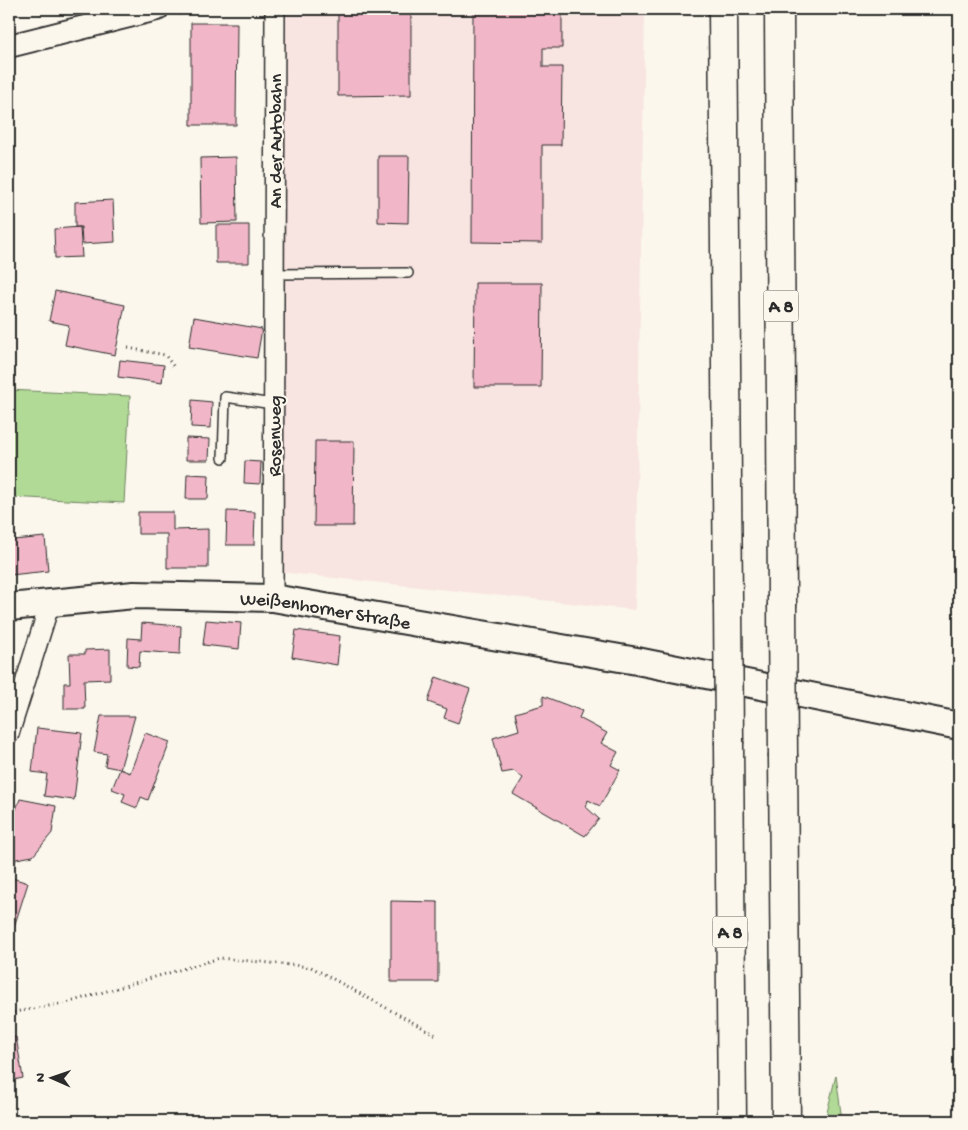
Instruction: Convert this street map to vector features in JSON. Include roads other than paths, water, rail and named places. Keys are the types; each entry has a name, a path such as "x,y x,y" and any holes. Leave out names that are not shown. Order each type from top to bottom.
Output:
{"highway":[{"name":"A 8","path":"723,9 732,1121"},
{"name":"A 8","path":"779,9 786,1121"}],"main road":[{"name":"Weißenhorner Straße","path":"9,607 134,595 273,598 637,660 959,726"}],"street":[{"path":"9,46 157,9"},
{"name":"An der Autobahn","path":"274,274 275,9"},
{"name":"Rosenweg","path":"273,598 274,274"},
{"path":"9,734 50,603"}],"lane":[{"path":"274,274 408,273"},
{"path":"223,458 225,397 273,404"}]}
